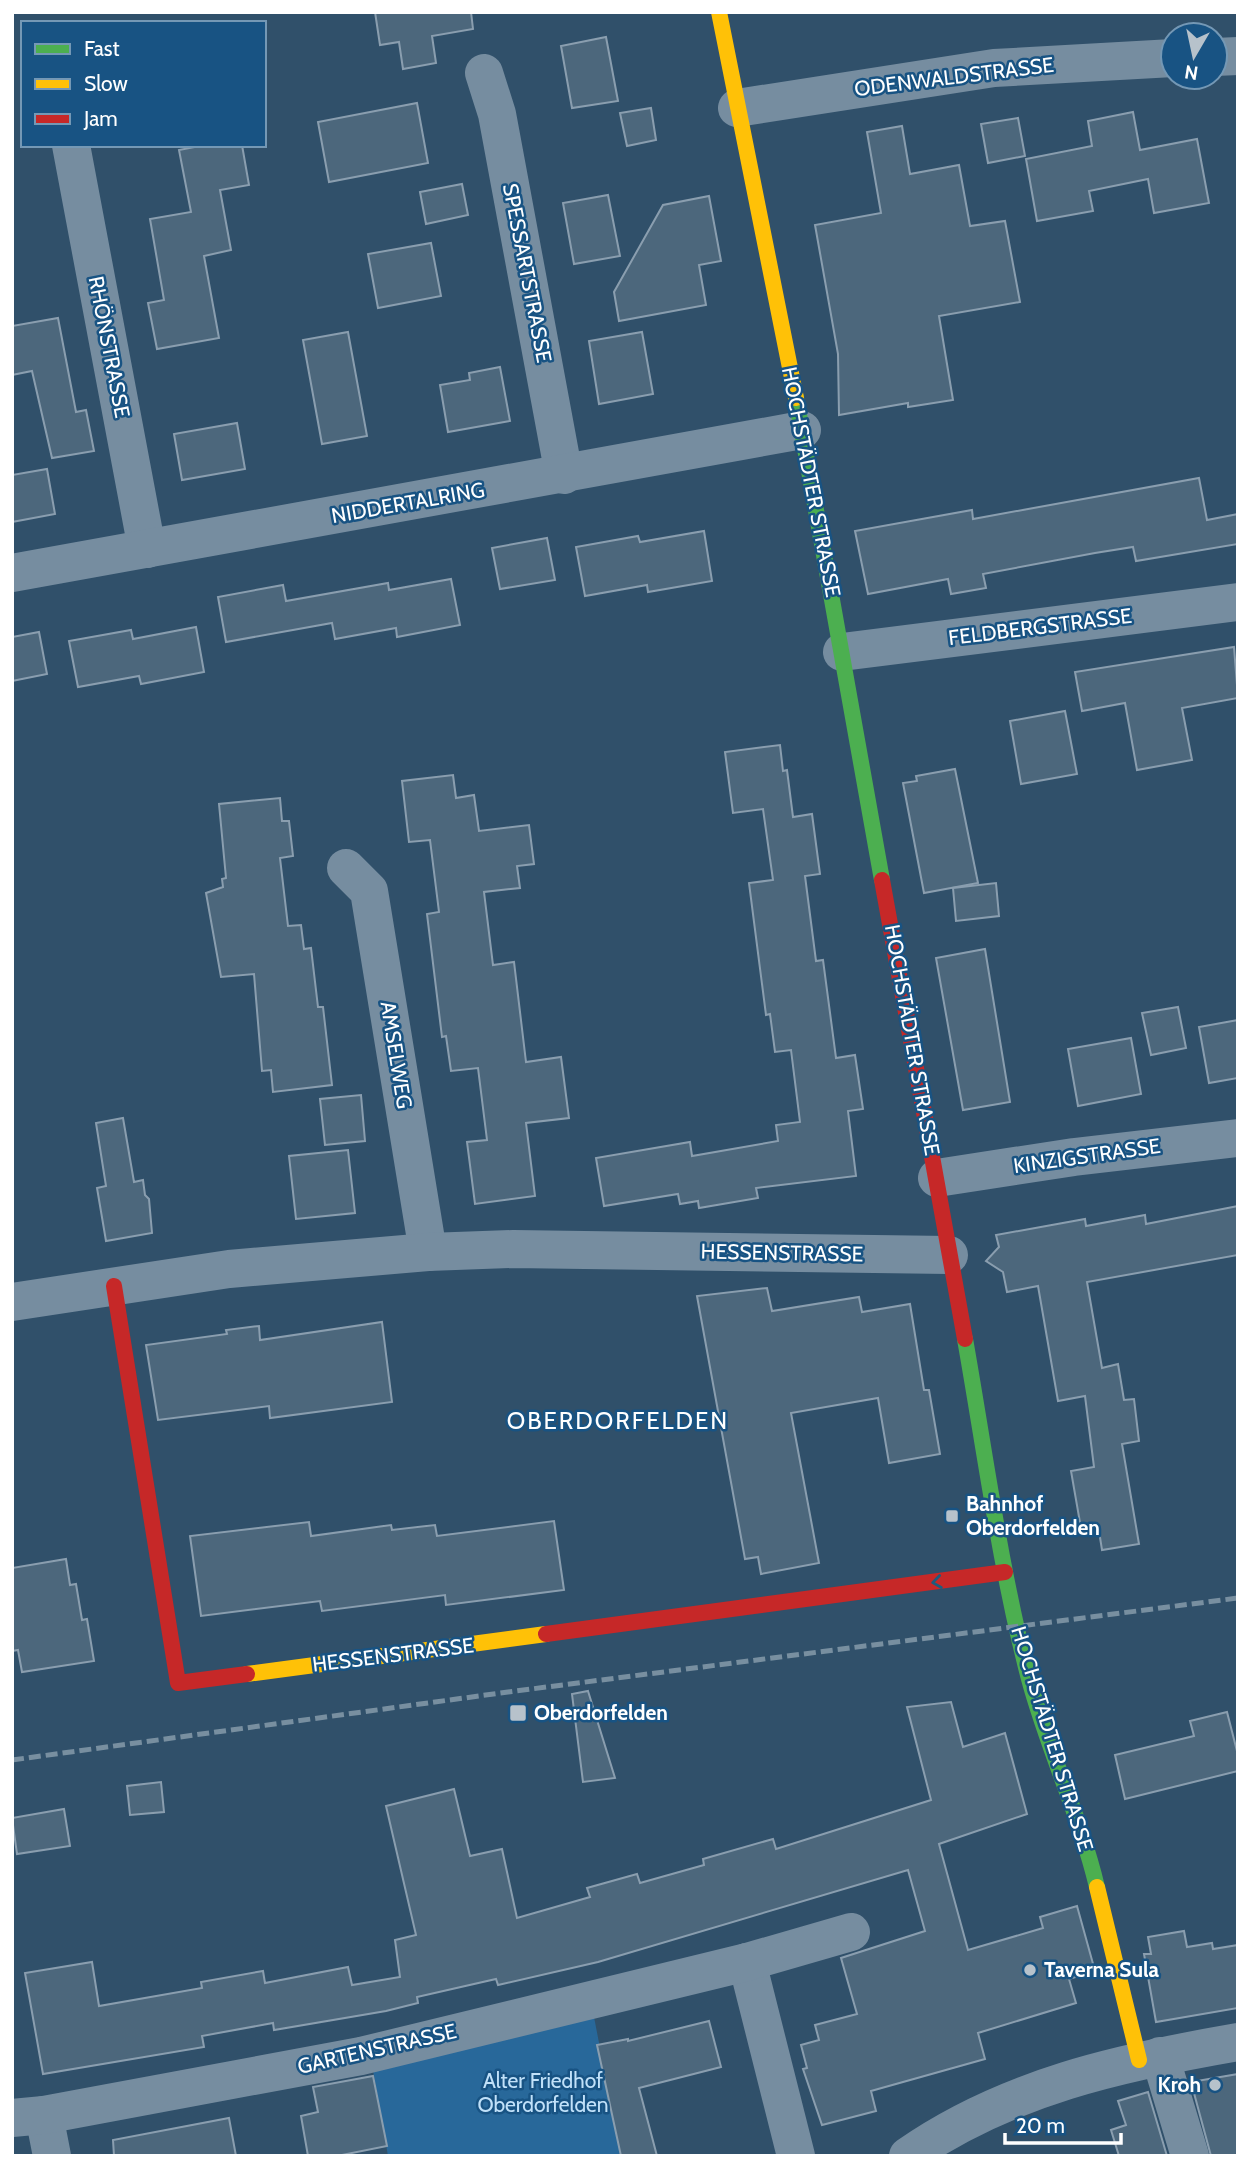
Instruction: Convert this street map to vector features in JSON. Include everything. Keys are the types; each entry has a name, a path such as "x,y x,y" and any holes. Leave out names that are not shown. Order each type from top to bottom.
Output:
{"street":[{"name":"HOCHSTÄDTER STRASSE","path":"719,12 802,430 1005,1572 1030,1683 1087,1846 1150,2058 1190,2156"},
{"name":"ODENWALDSTRASSE","path":"737,108 994,68 1159,59"},
{"name":"SPESSARTSTRASSE","path":"484,73 497,114 564,475"},
{"name":"RHÖNSTRASSE","path":"71,147 147,549"},
{"name":"NIDDERTALRING","path":"12,573 802,430"},
{"name":"FELDBERGSTRASSE","path":"842,652 1238,602"},
{"name":"AMSELWEG","path":"346,868 369,891 428,1252"},
{"name":"KINZIGSTRASSE","path":"937,1178 1074,1157 1238,1138"},
{"name":"HESSENSTRASSE","path":"12,1302 117,1303 229,1269 428,1252 513,1250 949,1255"},
{"name":"HESSENSTRASSE","path":"117,1303 178,1682 736,1610 1005,1572"},
{"name":"GARTENSTRASSE","path":"52,2156 28,2117 361,2056 747,1962 851,1931"},
{"path":"747,1962 796,2156"},
{"path":"908,2156 951,2129 1039,2088 1150,2058 1238,2042"}],"green space":[{"name":"Alter Friedhof Oberdorfelden","path":"594,2017 621,2156 388,2156 373,2070"}],"building":[{"path":"375,12 471,12 473,29 432,36 436,63 403,69 399,42 380,45"},
{"path":"606,37 618,101 572,108 561,46"},
{"path":"417,103 428,163 329,182 318,122"},
{"path":"651,108 656,140 627,146 620,113"},
{"path":"1133,112 1140,150 1197,139 1209,203 1154,213 1148,179 1089,191 1093,211 1037,221 1026,159 1092,146 1088,121"},
{"path":"1018,118 1025,156 988,163 981,124"},
{"path":"902,126 910,174 959,165 970,226 1005,221 1020,302 939,316 953,400 908,407 908,403 839,415 838,354 815,225 881,213 867,132"},
{"path":"195,147 242,147 249,185 220,190 231,250 204,256 219,338 157,349 148,303 164,300 150,219 191,212 179,150"},
{"path":"462,184 468,215 426,224 420,192"},
{"path":"608,195 620,256 574,264 563,203"},
{"path":"709,196 721,261 699,265 706,305 619,321 614,292 663,205"},
{"path":"431,243 441,296 378,308 368,254"},
{"path":"58,318 76,412 86,410 94,451 52,458 32,371 12,375 12,326"},
{"path":"348,332 367,436 322,444 303,340"},
{"path":"642,332 653,394 599,404 589,341"},
{"path":"500,367 510,421 448,432 440,385 470,380 469,373"},
{"path":"237,423 245,469 182,480 174,434"},
{"path":"47,469 55,514 12,522 12,475"},
{"path":"1199,478 1207,520 1238,514 1238,544 1136,561 1133,547 1095,553 983,574 986,588 951,594 948,579 868,594 855,531 972,510 973,519"},
{"path":"704,531 712,581 648,592 647,585 585,596 576,547 638,536 640,542"},
{"path":"547,538 555,580 500,589 492,548"},
{"path":"451,579 460,625 397,637 396,628 335,639 332,623 226,642 218,597 283,585 286,601 388,583 389,590"},
{"path":"196,627 204,672 141,684 139,676 78,687 69,641 131,630 133,639"},
{"path":"39,632 47,674 12,681 12,637"},
{"path":"1234,647 1238,698 1182,708 1192,760 1137,770 1125,703 1082,711 1075,672"},
{"path":"1065,711 1077,774 1021,784 1010,721"},
{"path":"780,745 783,771 787,770 793,817 812,814 820,874 805,876 816,961 823,960 836,1058 855,1055 863,1109 848,1111 856,1176 756,1188 758,1198 699,1208 698,1201 680,1204 678,1194 604,1206 596,1158 690,1142 692,1156 778,1141 776,1125 800,1122 791,1050 775,1052 770,1014 766,1015 749,883 773,880 763,809 733,813 725,752"},
{"path":"955,769 978,883 924,893 903,783 917,781 916,776"},
{"path":"453,775 456,798 474,795 479,831 529,825 534,864 517,866 520,888 484,892 493,965 514,962 526,1062 561,1057 569,1118 526,1123 535,1196 475,1204 467,1142 487,1140 478,1068 451,1071 446,1036 442,1037 427,914 439,912 430,840 409,842 402,781"},
{"path":"280,798 282,821 289,821 293,856 280,858 288,926 301,925 304,949 311,948 318,1007 323,1007 332,1085 273,1092 271,1070 262,1071 254,974 221,977 206,893 223,887 222,879 226,878 219,804"},
{"path":"996,883 999,916 956,921 953,888"},
{"path":"985,949 1010,1102 963,1110 936,958"},
{"path":"1178,1007 1186,1048 1151,1055 1142,1013"},
{"path":"1238,1020 1238,1078 1209,1083 1199,1027"},
{"path":"1131,1038 1141,1094 1078,1106 1068,1049"},
{"path":"361,1095 365,1141 325,1145 320,1099"},
{"path":"123,1118 134,1182 143,1180 145,1195 149,1199 152,1233 106,1241 97,1188 106,1186 96,1123"},
{"path":"348,1150 355,1213 296,1219 289,1156"},
{"path":"1238,1206 1238,1255 1087,1282 1102,1368 1118,1364 1124,1400 1134,1399 1139,1441 1122,1444 1139,1544 1102,1550 1099,1531 1082,1534 1071,1471 1094,1467 1085,1396 1058,1401 1038,1286 1007,1292 1003,1272 986,1261 999,1247 996,1235 1085,1219 1086,1226 1145,1215 1146,1224"},
{"path":"767,1288 772,1311 859,1297 862,1312 910,1304 924,1390 929,1390 940,1454 889,1463 878,1398 791,1413 819,1563 761,1574 758,1557 745,1559 697,1296"},
{"path":"382,1322 392,1402 270,1418 269,1406 158,1420 146,1345 227,1334 226,1330 259,1326 260,1340"},
{"path":"554,1521 564,1590 446,1605 445,1595 322,1611 320,1601 201,1616 190,1536 309,1522 311,1536 391,1525 392,1530 435,1525 437,1536"},
{"path":"66,1559 70,1585 76,1584 82,1620 87,1619 94,1661 22,1672 18,1650 12,1651 12,1568"},
{"path":"588,1691 615,1778 583,1782 572,1694"},
{"path":"951,1702 963,1747 1005,1733 1027,1814 939,1844 968,1950 1043,1928 1040,1917 1077,1906 1095,1971 1069,1979 1076,2003 978,2033 985,2059 871,2091 876,2111 822,2125 803,2069 807,2068 801,2045 819,2040 815,2025 857,2014 841,1958 925,1931 908,1870 598,1962 498,1985 496,1979 417,1997 418,2003 386,2011 274,2030 273,2023 202,2036 204,2047 43,2074 25,1973 92,1962 99,2006 202,1988 201,1982 263,1971 265,1983 348,1967 352,1985 400,1977 395,1940 416,1935 386,1806 454,1789 470,1856 502,1849 517,1918 590,1897 587,1888 637,1874 640,1883 704,1865 703,1859 773,1839 776,1849 931,1800 907,1707"},
{"path":"1227,1712 1238,1755 1238,1771 1125,1799 1115,1755 1194,1736 1190,1721"},
{"path":"161,1782 164,1812 130,1815 127,1786"},
{"path":"64,1809 70,1846 17,1854 12,1818"},
{"path":"1184,1931 1187,1947 1212,1943 1213,1949 1238,1945 1238,2008 1156,2022 1144,1954 1151,1954 1148,1937"},
{"path":"709,2021 721,2067 639,2088 657,2156 621,2156 597,2045 628,2041"},
{"path":"1238,2074 1238,2156 1211,2156 1191,2082"},
{"path":"373,2076 387,2146 337,2156 308,2156 301,2116 318,2112 313,2087"},
{"path":"1148,2092 1167,2156 1119,2156 1111,2130 1126,2125 1118,2101"},
{"path":"229,2118 236,2156 114,2156 113,2140"}],"railway":[{"path":"12,1760 508,1692 1238,1598"}],"traffic: fast":[{"path":"796,398 882,880"},
{"path":"965,1339 1001,1552 1029,1679 1097,1887"}],"traffic: slow":[{"path":"719,12 796,398"},
{"path":"247,1674 546,1634"},
{"path":"1097,1887 1139,2060"}],"traffic: jam":[{"path":"882,880 965,1339"},
{"path":"114,1286 178,1683 247,1674"},
{"path":"546,1634 1005,1572"}],"place":[{"name":"Bahnhof Oberdorfelden","path":"952,1516"},
{"name":"Oberdorfelden","path":"518,1713"},
{"name":"Taverna Sula","path":"1030,1970"},
{"name":"Kroh","path":"1215,2085"}],"district":[{"name":"OBERDORFELDEN","path":"618,1421"}]}
